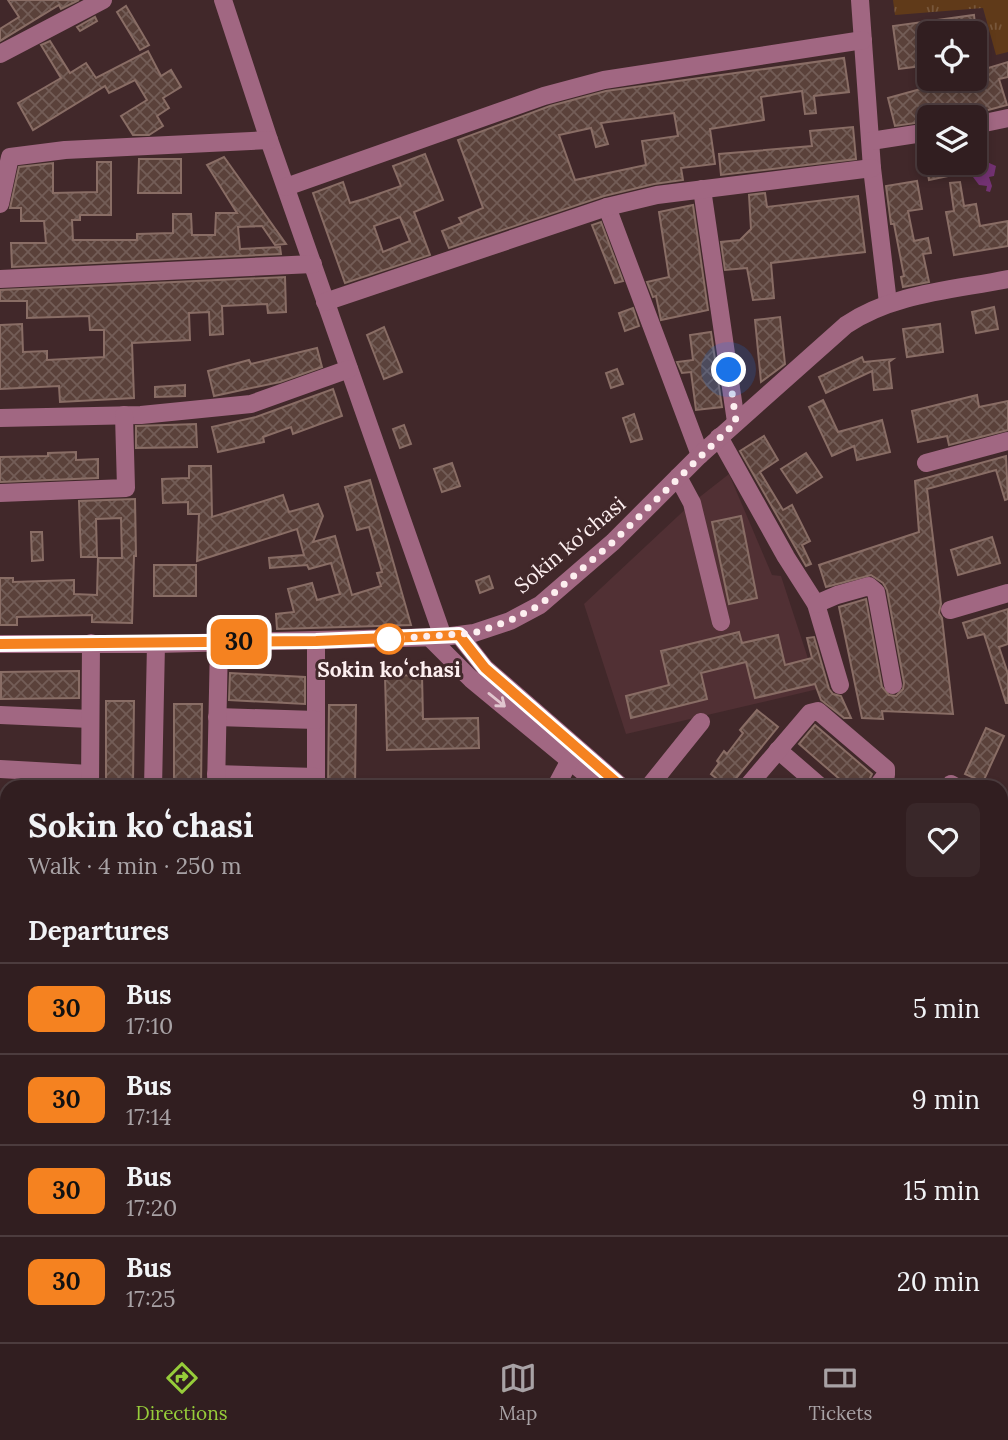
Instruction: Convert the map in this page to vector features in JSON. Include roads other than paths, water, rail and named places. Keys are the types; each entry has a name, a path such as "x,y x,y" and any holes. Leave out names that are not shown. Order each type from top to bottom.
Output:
{"street":[{"path":"0,54 103,0"},
{"path":"223,0 325,302 444,636 471,679 594,780"},
{"path":"860,0 872,168 888,303"},
{"path":"286,187 544,96 604,80 863,40"},
{"path":"987,122 1008,118"},
{"path":"871,141 917,134"},
{"path":"0,204 10,157 65,150 269,140"},
{"path":"325,302 607,207 657,195 872,168"},
{"path":"702,189 736,422"},
{"path":"607,207 701,455"},
{"path":"0,279 313,264"},
{"name":"Sokin ko'chasi","path":"0,644 219,643 444,636 474,633 509,621 540,605 613,542 736,422 846,324 888,303 1008,279"},
{"path":"0,418 124,415 251,404 349,369"},
{"path":"0,493 126,488 124,415"},
{"path":"719,438 786,557 816,604 841,685"},
{"path":"926,463 1008,441"},
{"path":"678,477 692,503 721,622"},
{"path":"816,604 869,586 876,592 893,685"},
{"path":"950,610 1008,593"},
{"path":"444,636 485,668 614,780"},
{"path":"316,641 316,780"},
{"path":"0,769 90,780 91,643"},
{"path":"216,780 219,643"},
{"path":"153,780 156,644"},
{"path":"753,780 810,713 818,711 886,769 882,780"},
{"path":"0,715 90,719"},
{"path":"217,717 316,720"},
{"path":"654,780 701,722"},
{"path":"778,750 813,780"},
{"path":"559,780 570,760"}],"place":[{"name":"Sokin koʻchasi","path":"389,639"}]}
